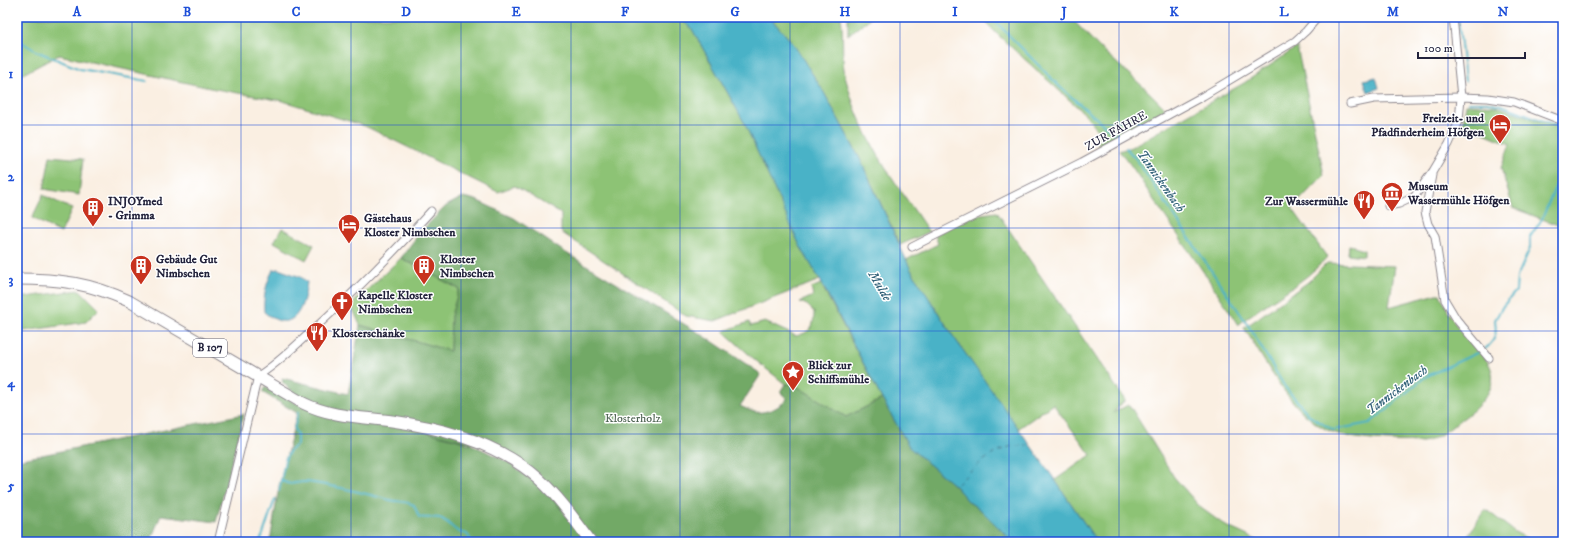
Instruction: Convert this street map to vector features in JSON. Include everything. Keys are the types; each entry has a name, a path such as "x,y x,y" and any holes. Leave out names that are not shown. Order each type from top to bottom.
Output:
{"main road":[{"name":"B 107","path":"17,279 72,282 110,292 129,301 314,409 331,414 417,425 465,438 501,453 524,467 545,485 591,542"}],"street":[{"name":"ZUR FÄHRE","path":"912,247 1082,162 1204,96 1294,41 1306,31 1318,17"},
{"path":"1388,206 1399,204 1414,198 1433,171 1449,144 1459,121 1461,97 1453,17"},
{"path":"1350,104 1374,99 1461,97 1488,98 1514,102 1563,121"},
{"path":"1433,171 1425,212 1428,224 1435,236 1445,300 1457,320 1488,358"},
{"path":"1414,198 1425,206"},
{"path":"218,542 258,376 273,367 288,354 352,294 397,249 431,211"}],"green space":[{"path":"17,17 678,17 692,29 744,122 800,246 820,280 715,321 686,316 561,232 561,214 515,186 498,192 365,126 283,101 210,88 59,55 21,75 17,69"},
{"path":"769,17 841,17 845,75 859,118 891,176 929,232 900,245 859,157 822,89 792,42"},
{"path":"848,17 872,17 848,35"},
{"path":"981,17 1070,17 1099,47 1166,109 1097,146 1099,141 1098,131 1086,115 998,35"},
{"path":"1297,47 1324,175 1292,208 1327,257 1308,276 1238,325 1135,171 1119,151 1131,147 1244,83"},
{"path":"1466,104 1496,106 1563,129 1563,227 1513,208 1501,168 1510,144 1463,124"},
{"path":"50,156 83,159 79,195 44,189"},
{"path":"43,195 72,209 61,233 32,218"},
{"name":"Klosterholz","path":"463,197 476,200 514,218 563,251 709,339 761,374 740,406 755,412 768,411 777,407 787,399 780,392 785,384 795,385 846,417 882,399 910,448 955,486 969,502 982,511 1013,542 595,542 503,450 332,410 295,394 283,383 282,378 348,394 360,325 450,351 451,316 459,289 401,258 420,232 446,206"},
{"path":"997,212 1125,400 1113,413 1128,405 1130,406 1174,477 1201,508 1226,526 1261,542 1097,542 1055,480 1091,455 1053,404 1018,429 953,336 906,260 938,244 935,235 974,215"},
{"path":"282,228 314,245 306,260 274,242"},
{"path":"1349,245 1364,250 1364,256 1348,254"},
{"path":"401,258 459,289 451,316 450,351 360,325 351,305"},
{"path":"1327,263 1395,266 1389,307 1440,294 1456,325 1481,353 1490,366 1492,382 1490,390 1479,405 1445,432 1423,442 1379,440 1346,436 1320,426 1306,416 1282,388 1244,328 1308,282"},
{"path":"821,284 882,399 846,417 795,385 785,384 724,332 749,322 751,326 765,322 796,336 805,333 811,328 814,312 807,305 800,302 813,296 811,288"},
{"path":"80,290 99,309 86,322 17,332 17,298"},
{"path":"265,387 302,406 416,429 475,446 510,463 549,494 587,542 270,542 279,486 297,413 262,392"},
{"path":"244,414 216,522 161,515 150,542 17,542 17,460"},
{"path":"1485,509 1515,532 1534,542 1464,542"}],"water":[{"name":"Mulde","path":"678,17 769,17 792,42 822,89 859,157 911,270 953,336 1097,542 1013,542 982,511 969,502 955,486 910,448 882,399 820,280 800,246 744,122 692,29"},
{"path":"1376,77 1379,88 1368,92 1364,80"},
{"path":"278,269 301,277 307,282 300,310 290,320 283,321 274,319 264,312 264,301 267,285 273,270"}],"waterway":[{"name":"Tannickenbach","path":"991,17 1060,87 1118,137"},
{"name":"Tannickenbach","path":"1458,17 1465,81"},
{"path":"17,39 36,51 80,69 147,81"},
{"name":"Tannickenbach","path":"1469,102 1487,102 1501,105 1563,128"},
{"name":"Tannickenbach","path":"1126,148 1136,159 1248,325 1285,387 1310,416 1333,430 1370,423 1425,377 1481,351"},
{"name":"Tannickenbach","path":"1485,349 1494,340 1496,329 1495,320 1503,306 1516,291 1517,277 1530,248 1530,237 1542,219 1563,168 1560,161 1563,158"},
{"path":"279,491 285,460 290,450 297,445 297,435 294,429 298,412"},
{"path":"281,479 290,484 306,482 328,485 390,500 405,502 414,505 419,517 442,519 459,532 467,534 472,542"},
{"path":"259,542 275,499"}],"ferry route":[{"path":"957,485 987,458 1001,450 1011,446 1028,446"}],"place":[{"name":"Freizeit- und Pfadfinderheim Höfgen","path":"1500,144"},
{"name":"Museum Wassermühle Höfgen","path":"1392,212"},
{"name":"Zur Wassermühle","path":"1364,220"},
{"name":"INJOYmed - Grimma","path":"93,228"},
{"name":"Gästehaus Kloster Nimbschen","path":"349,244"},
{"name":"Gebäude Gut Nimbschen","path":"141,286"},
{"name":"Kloster Nimbschen","path":"424,286"},
{"name":"Kapelle Kloster Nimbschen","path":"342,322"},
{"name":"Klosterschänke","path":"317,352"},
{"name":"Blick zur Schiffsmühle","path":"793,392"}]}
